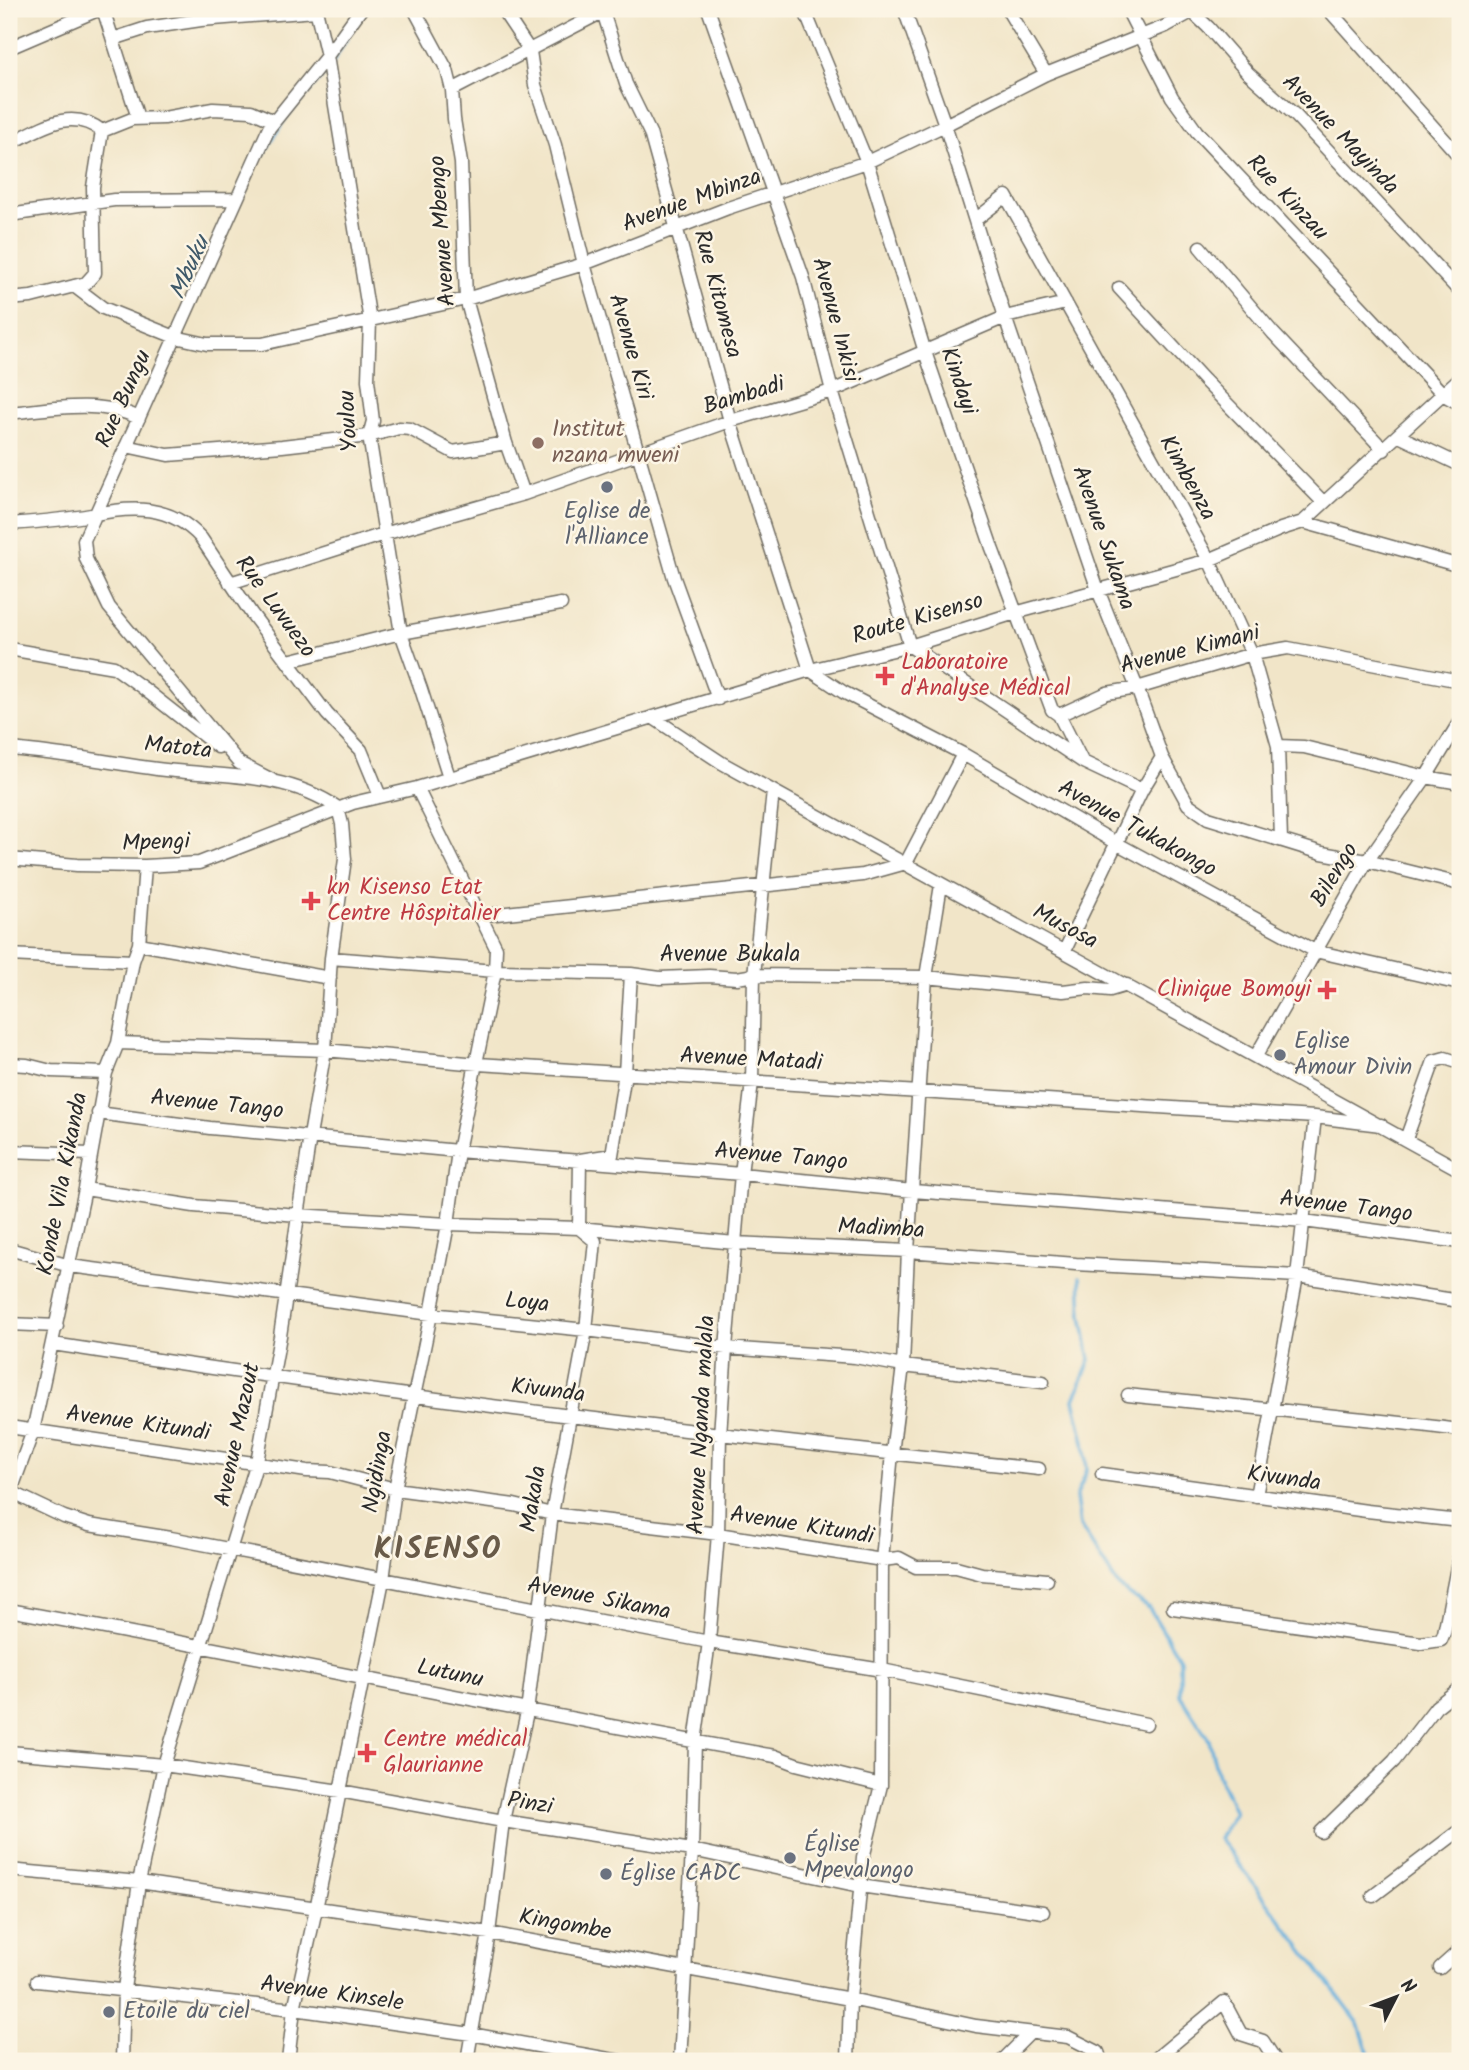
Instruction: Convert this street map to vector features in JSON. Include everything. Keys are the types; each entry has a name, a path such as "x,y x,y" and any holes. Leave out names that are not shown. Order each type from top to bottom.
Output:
{"street":[{"path":"9,48 102,9 138,118"},
{"name":"Rue Bungu","path":"271,780 239,764 109,607 86,559 84,540 101,512 126,446 180,339 237,199 275,121 327,56 360,9"},
{"name":"Avenue Mbengo","path":"414,9 447,70 452,90 461,163 466,299 506,443 524,494"},
{"name":"Avenue Kiri","path":"502,9 530,51 535,85 555,145 584,264 674,578 718,699"},
{"name":"Avenue Inkisi","path":"708,9 803,277 832,391 910,646"},
{"name":"Kindayi","path":"804,9 867,162 925,352 1015,613 1052,710 1059,715 1083,762"},
{"name":"Avenue Sukama","path":"904,9 945,125 1005,317 1098,590 1162,757 1188,804 1208,818 1322,853 1460,884"},
{"path":"1007,9 1046,74"},
{"name":"Rue Kinzau","path":"1127,9 1172,97 1197,132 1444,395 1460,404"},
{"path":"1328,9 1460,157"},
{"path":"1457,9 1460,14"},
{"path":"113,39 147,28 231,14 316,10"},
{"name":"Youlou","path":"316,10 327,56 370,321 368,380 373,421 369,436 401,633 449,777"},
{"path":"452,90 606,10"},
{"name":"Rue Kitomesa","path":"606,10 626,84 650,134 730,421 810,670"},
{"name":"Avenue Mbinza","path":"75,286 103,309 180,339 207,344 262,344 466,299 584,264 728,208 867,162 1046,74 1166,26 1192,10"},
{"name":"Avenue Mayinda","path":"1192,10 1248,73 1296,116 1460,292"},
{"path":"102,131 138,118 164,118 213,110 237,109 275,121"},
{"path":"9,144 62,118 86,121 102,131"},
{"path":"9,299 31,297 86,283 95,273 93,204 95,166 102,131"},
{"name":"Kimbenza","path":"975,220 1006,196 1209,560 1252,654 1279,746 1282,840"},
{"path":"9,215 114,200 237,199"},
{"path":"1200,247 1273,333 1384,450"},
{"path":"1119,288 1324,503"},
{"name":"Bambadi","path":"230,583 384,534 524,494 730,421 832,391 1005,317 1066,303"},
{"name":"Route Kisenso","path":"338,808 417,788 810,670 910,646 1015,613 1209,560 1303,522 1460,378"},
{"path":"9,414 66,407 122,410 139,418"},
{"path":"126,446 168,455 369,436 398,428 410,429 453,452 506,443"},
{"path":"1399,436 1460,465"},
{"name":"Rue Luvuezo","path":"9,524 134,508 176,517 201,538 230,583 288,662 327,713 361,750 380,796"},
{"path":"1303,522 1460,566"},
{"path":"288,662 401,633 561,604"},
{"path":"910,646 1083,762 1142,790"},
{"name":"Avenue Kimani","path":"1059,715 1107,693 1137,688 1252,654 1288,648 1460,681"},
{"path":"9,649 114,667 239,764"},
{"name":"Avenue Tukakongo","path":"810,670 842,692 962,754 1116,843 1315,951 1460,984"},
{"name":"Musosa","path":"652,716 722,763 1460,1170"},
{"name":"Bilengo","path":"1256,1056 1367,861 1426,777 1460,722"},
{"path":"1279,746 1304,747 1460,783"},
{"name":"Matota","path":"9,749 160,769 271,780 324,799 338,808"},
{"path":"478,916 863,875 906,863 962,754"},
{"path":"1065,950 1142,790 1162,757"},
{"name":"Ngidinga","path":"288,2061 294,2009 383,1580 395,1489 448,1224 458,1151 495,971 496,948 417,788"},
{"name":"Avenue Nganda malala","path":"680,2061 695,1742 709,1642 718,1534 720,1435 726,1349 752,1082 754,975 773,791"},
{"name":"Mpengi","path":"9,859 76,865 145,866 199,863 338,808"},
{"name":"Avenue Mazout","path":"122,2061 124,1989 139,1882 164,1765 257,1462 272,1378 326,1050 331,958 345,859 338,808"},
{"name":"Konde Vila Kikanda","path":"9,1508 10,1491 33,1431 70,1266 106,1073 118,1042 133,961 139,944 145,866"},
{"path":"848,2061 850,1998 860,1886 868,1832 881,1785 882,1560 903,1366 926,977 942,885"},
{"path":"139,944 330,978"},
{"path":"9,955 133,961"},
{"name":"Avenue Bukala","path":"331,958 495,971 631,974 660,978 737,978 754,975 926,977 1063,991 1111,990 1127,985"},
{"path":"580,1160 612,1155 625,1073 631,974"},
{"name":"Avenue Matadi","path":"118,1042 326,1050 478,1064 1315,1117 1381,1125"},
{"path":"1406,1139 1434,1061 1445,1058 1460,1063"},
{"path":"9,1064 51,1071 106,1073"},
{"name":"Avenue Tango","path":"98,1113 210,1128 458,1151 1304,1222 1460,1242"},
{"path":"1256,1496 1297,1276 1315,1117"},
{"path":"9,1151 90,1154"},
{"name":"Makala","path":"467,2061 489,1933 503,1821 527,1712 552,1514 586,1330 595,1241 579,1228 580,1160"},
{"name":"Madimba","path":"85,1189 194,1206 297,1215 579,1228 735,1243 908,1251 1076,1264 1297,1276 1460,1301"},
{"name":"Loya","path":"9,1249 70,1266 286,1296 586,1330 726,1349 855,1357 903,1366 1043,1382"},
{"path":"9,1324 57,1326"},
{"name":"Kivunda","path":"53,1343 272,1378 720,1435 1039,1469"},
{"path":"1128,1395 1271,1411 1377,1419 1460,1430"},
{"name":"Avenue Kitundi","path":"9,1427 307,1471 330,1472 395,1489 514,1505 552,1514 718,1534 882,1560 899,1558 916,1567 956,1567 982,1574 1047,1580"},
{"name":"Kivunda","path":"1102,1474 1460,1521"},
{"name":"Avenue Sikama","path":"10,1491 64,1517 89,1525 230,1549 709,1642 882,1670 1146,1724"},
{"path":"1173,1608 1422,1643 1441,1640 1460,1552"},
{"name":"Lutunu","path":"9,1610 201,1645 527,1712 775,1756 796,1764 881,1785"},
{"path":"1321,1832 1394,1761 1436,1707 1460,1688"},
{"name":"Pinzi","path":"9,1752 164,1765 340,1791 503,1821 692,1850 860,1886 1043,1912"},
{"path":"1373,1896 1460,1830"},
{"name":"Kingombe","path":"9,1870 139,1882 489,1933 850,1998 976,2026 1068,2037 1098,2052 1101,2061"},
{"path":"1440,1968 1460,1950"},
{"name":"Avenue Kinsele","path":"37,1981 294,2009 471,2034 620,2061"},
{"path":"1153,2061 1224,2002 1241,2034 1263,2041 1276,2061"},
{"path":"1002,2061 1030,2033"}],"waterway":[{"name":"Mbuku","path":"332,64 347,38"},
{"name":"Mbuku","path":"264,153 286,117 325,73"},
{"name":"Mbuku","path":"92,560 96,527"},
{"path":"1080,1277 1082,1316 1090,1360 1074,1400 1084,1442 1087,1470 1076,1497 1080,1526 1119,1587 1149,1608 1180,1659 1180,1695 1209,1740 1217,1773 1235,1812 1219,1838 1359,2024 1371,2061"}],"place":[{"name":"Institut nzana mweni","path":"538,443"},
{"name":"Eglise de l'Alliance","path":"607,487"},
{"name":"Laboratoire d'Analyse Médical","path":"885,676"},
{"name":"kn Kisenso Etat Centre Hôspitalier","path":"311,901"},
{"name":"Clinique Bomoyi","path":"1327,990"},
{"name":"Eglise Amour Divin","path":"1280,1055"},
{"name":"Centre médical Glaurianne","path":"367,1753"},
{"name":"Église Mpevalongo","path":"790,1858"},
{"name":"Église CADC","path":"606,1874"},
{"name":"Etoile du ciel","path":"109,2012"}],"district":[{"name":"KISENSO","path":"438,1550"}]}
